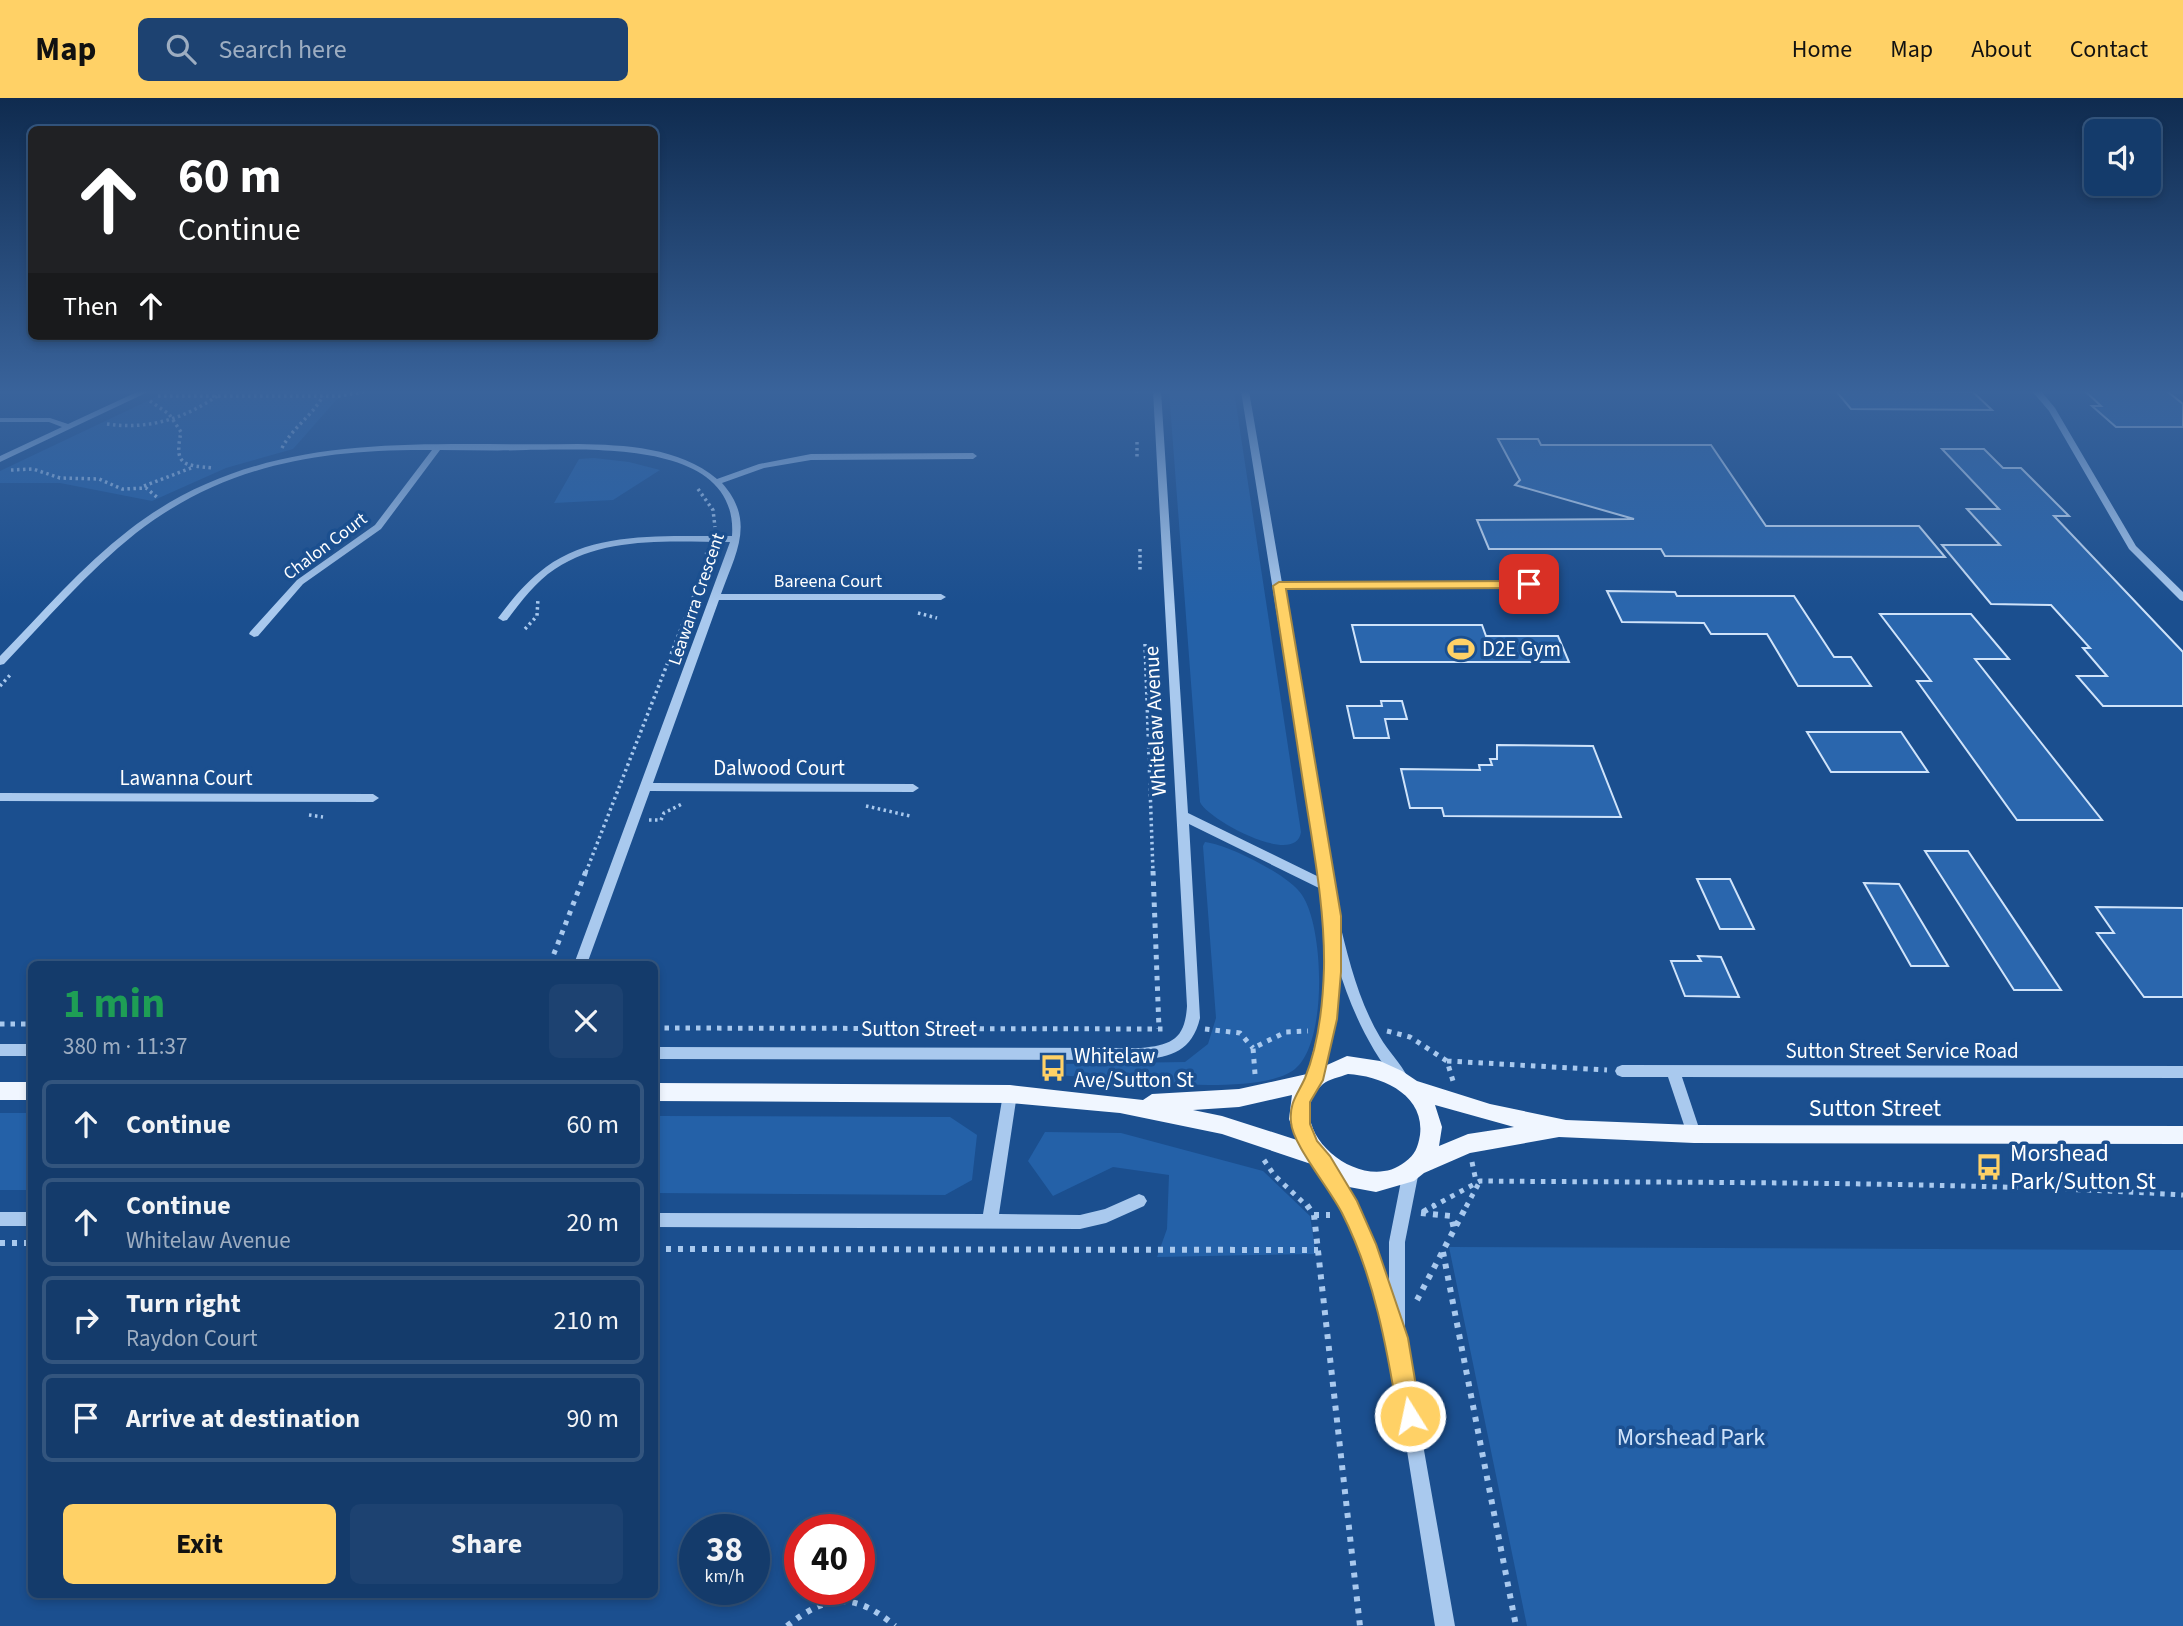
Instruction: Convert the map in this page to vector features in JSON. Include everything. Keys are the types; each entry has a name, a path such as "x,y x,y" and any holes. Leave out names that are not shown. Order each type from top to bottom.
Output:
{"main road":[{"path":"658,1092 1010,1094 1120,1104 1198,1119 1261,1136 1321,1160 1346,1175 1371,1181 1396,1178 1414,1169 1427,1151 1432,1133 1428,1113 1408,1085 1377,1068 1357,1065 1337,1067 1312,1081 1256,1095 1120,1104"},
{"path":"1312,1081 1302,1096 1299,1118 1303,1136 1321,1160"},
{"name":"Sutton Street","path":"1408,1085 1458,1104 1566,1129 1694,1134 2183,1135"},
{"path":"0,1091 28,1091"},
{"name":"Sutton Street","path":"1414,1169 1443,1152 1468,1144 1566,1129"}],"street":[{"name":"Leawarra Crescent","path":"0,662 131,533 180,500 245,470 281,462"},
{"name":"Chalon Court","path":"254,634 300,582 378,527 427,462"},
{"name":"Leawarra Crescent","path":"582,961 736,539 738,517 734,506 716,482 681,462"},
{"path":"716,482 780,462"},
{"name":"Whitelaw Avenue","path":"1161,462 1194,1015 1191,1032 1182,1044"},
{"path":"1257,462 1332,916 1350,989 1369,1032 1408,1085"},
{"path":"2083,462 2132,547 2183,598"},
{"path":"503,618 528,584 558,562 582,551 623,541 736,539"},
{"path":"1279,586 1529,584"},
{"name":"Bareena Court","path":"716,597 941,597"},
{"name":"Dalwood Court","path":"646,787 913,788"},
{"name":"Lawanna Court","path":"0,797 373,798"},
{"path":"1182,815 1328,887"},
{"path":"1312,1081 1325,1031 1332,972 1332,916"},
{"name":"Sutton Street","path":"658,1053 1141,1054 1162,1052 1182,1044"},
{"path":"0,1049 28,1050"},
{"name":"Sutton Street Service Road","path":"1622,1071 2183,1072"},
{"path":"1673,1071 1694,1134"},
{"path":"990,1221 1010,1094"},
{"path":"1321,1160 1360,1231 1397,1338"},
{"path":"1414,1169 1397,1242 1397,1338 1445,1626"},
{"path":"658,1220 1080,1222 1106,1216 1139,1201"},
{"path":"0,1219 28,1219"}],"path":[{"path":"184,462 193,467 219,469 234,476"},
{"path":"9,471 33,469 60,478 102,480 122,489 140,487 193,467"},
{"path":"551,961 709,557 705,552 716,524 715,516 704,495 695,486"},
{"path":"140,487 150,489 161,499"},
{"path":"1140,549 1140,572"},
{"path":"525,629 537,616 541,593"},
{"path":"658,1028 1159,1029 1145,644"},
{"path":"0,686 18,667"},
{"path":"606,820 661,820 664,813 679,804 693,804"},
{"path":"858,806 872,806 910,816"},
{"path":"0,1024 28,1024"},
{"path":"1256,1095 1253,1048 1286,1032 1325,1031"},
{"path":"1369,1032 1403,1034 1447,1061 1622,1071"},
{"path":"1447,1061 1458,1104"},
{"path":"1261,1136 1268,1169 1304,1202 1314,1215 1360,1626"},
{"path":"1397,1338 1478,1181 1468,1144"},
{"path":"1478,1181 1881,1184 2064,1188 2183,1195"},
{"path":"1420,1213 1451,1216 1454,1232"},
{"path":"0,1243 28,1243"},
{"path":"658,1249 1318,1250"},
{"path":"1443,1252 1516,1626"},
{"path":"787,1626 801,1613 840,1599 859,1601 873,1607 895,1626"}],"green space":[{"path":"18,462 246,462 226,468 152,501 60,483 0,483 0,471"},
{"path":"577,462 630,462 660,470 613,500 554,503"},
{"path":"1174,462 1245,462 1301,832 1296,842 1284,845 1269,843 1251,837 1218,819 1200,802"},
{"path":"1205,842 1258,862 1285,879 1302,895 1315,932 1319,984 1318,1011 1306,1055 1295,1069 1276,1078 1249,1083 1181,1084 1058,1075 1058,1064 1185,1062 1208,1044 1216,1018 1203,846"},
{"path":"0,1113 28,1113 28,1190 0,1190"},
{"path":"658,1116 950,1117 977,1135 972,1180 945,1195 658,1193"},
{"path":"1045,1132 1121,1133 1263,1171 1310,1216 1316,1254 1157,1257 1167,1229 1169,1175 1113,1167 1053,1196 1028,1161"},
{"name":"Morshead Park","path":"1449,1247 2183,1250 2183,1626 1527,1626"}],"building":[{"path":"1511,462 1723,462 1766,526 1919,526 1945,557 1665,556 1661,549 1489,549 1477,520 1634,519 1515,485 1520,480"},
{"path":"1955,462 1997,462 2003,468 2021,468 2069,516 2054,516 2183,652 2183,706 2103,706 2077,676 2107,676 2083,648 2090,648 2051,605 1991,604 1942,545 2000,545 1967,509 1999,509"},
{"path":"1607,591 1675,592 1677,596 1794,596 1834,657 1851,657 1871,686 1798,686 1767,634 1711,634 1704,623 1622,622"},
{"path":"1880,614 1971,614 2009,659 1975,659 2102,820 2017,820 1917,681 1931,681"},
{"name":"D2E Gym","path":"1352,625 1482,625 1486,636 1558,636 1569,662 1361,662"},
{"path":"1381,701 1402,701 1407,719 1385,719 1389,738 1354,738 1347,706 1382,706"},
{"path":"1807,732 1901,732 1928,772 1831,772"},
{"path":"1497,745 1593,746 1621,817 1444,816 1442,808 1410,808 1401,769 1480,770 1479,765 1492,765 1490,759 1497,759"},
{"path":"1925,851 1968,851 2061,990 2014,990"},
{"path":"1697,879 1730,879 1754,929 1720,929"},
{"path":"1864,883 1899,884 1948,966 1911,966"},
{"path":"2096,907 2183,908 2183,997 2144,997 2097,933 2114,933"},
{"path":"1698,956 1721,957 1739,997 1685,996 1671,961 1701,961"}],"place":[{"name":"D2E Gym","path":"1461,649"},
{"name":"Whitelaw Ave/Sutton St","path":"1053,1068"},
{"name":"Morshead Park/Sutton St","path":"1989,1167"}],"route":[{"path":"1410,1416 1397,1338 1366,1244 1350,1208 1323,1162 1303,1136 1300,1124 1301,1101 1314,1080 1331,1001 1332,916 1279,586 1529,584"}]}
